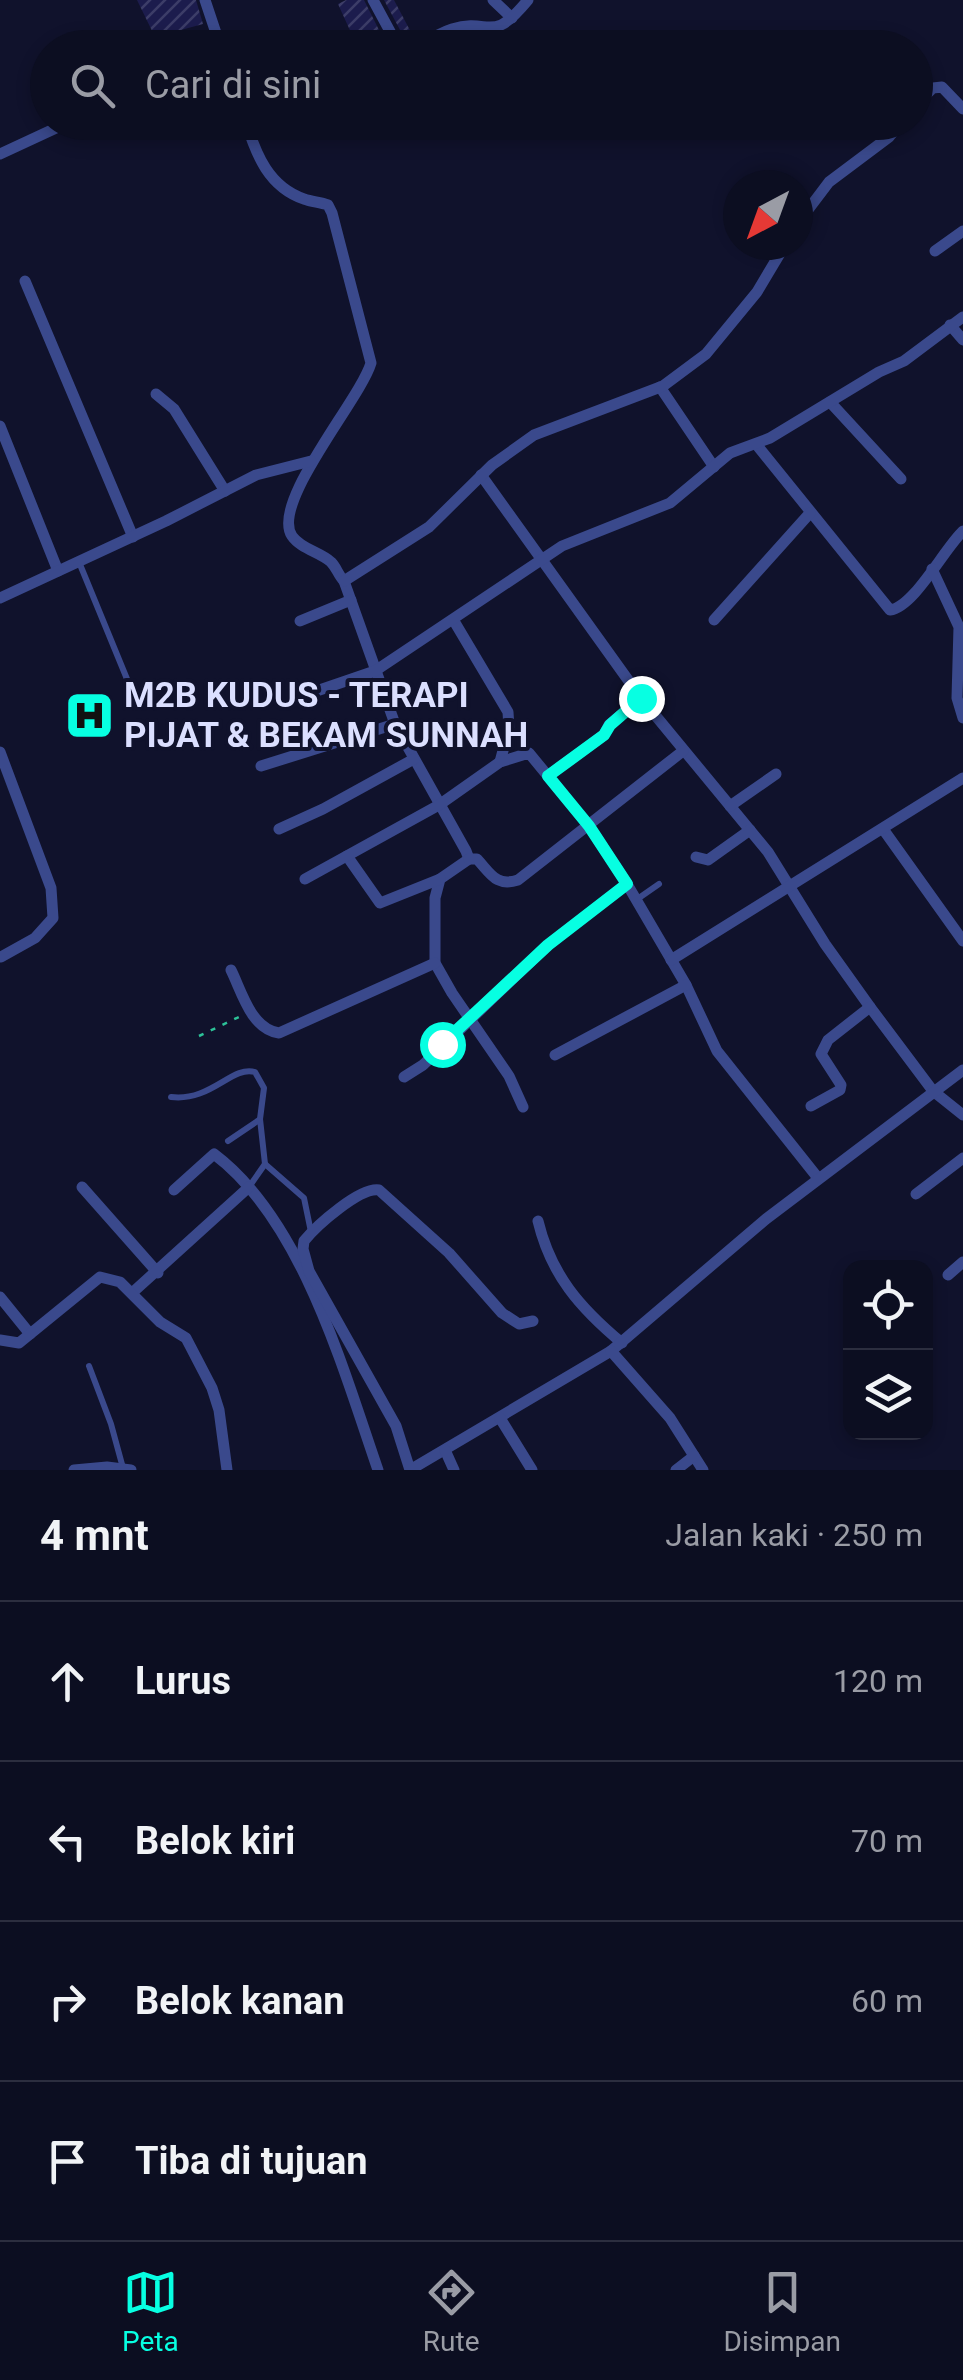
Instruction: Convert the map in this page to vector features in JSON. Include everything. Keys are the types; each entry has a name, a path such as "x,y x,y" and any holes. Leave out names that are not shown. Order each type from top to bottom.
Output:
{"street":[{"path":"205,0 214,30"},
{"path":"373,0 389,30"},
{"path":"493,0 512,18"},
{"path":"453,30 493,29 512,18 528,0"},
{"path":"933,88 942,87 963,109"},
{"path":"0,154 30,140"},
{"path":"251,140 276,182 292,194 328,205 371,364 348,407 311,460 288,519 290,532 298,542 332,563 344,581 395,724 469,859"},
{"path":"813,204 829,182 886,140"},
{"path":"935,252 963,231"},
{"path":"344,581 430,527 481,475 534,436 660,387 706,354 756,292 776,260"},
{"path":"25,281 133,537"},
{"path":"302,696 375,671 562,546 670,503 730,453 756,444 904,360 963,317"},
{"path":"950,325 963,340"},
{"path":"660,387 714,467"},
{"path":"156,394 174,410 224,491"},
{"path":"830,402 901,479"},
{"path":"0,426 58,571"},
{"path":"756,444 890,610 910,600 963,531"},
{"path":"0,598 267,470 311,460"},
{"path":"481,475 641,698 791,886 870,1008 933,1091 963,1115"},
{"path":"714,620 810,513"},
{"path":"932,569 959,628 958,698 963,718"},
{"path":"300,621 351,600"},
{"path":"454,621 508,712 510,728 500,762"},
{"path":"548,776 604,735 641,698"},
{"path":"262,766 395,724"},
{"path":"347,856 380,903 440,878 469,859 477,858 496,881 507,884 518,880 683,751"},
{"path":"0,752 51,888 53,918 35,938 1,957"},
{"path":"304,880 439,805 500,762 529,753 589,826 627,884 686,985 717,1051 818,1178"},
{"path":"279,830 414,758"},
{"path":"730,806 776,774"},
{"path":"670,960 963,778"},
{"path":"884,829 963,941"},
{"path":"696,857 708,860 750,830"},
{"path":"440,878 435,962 452,994 515,1073 523,1107"},
{"path":"404,1077 424,1065 548,945 627,884"},
{"path":"232,970 263,1027 279,1034 435,962"},
{"path":"555,1055 686,985"},
{"path":"811,1106 840,1090 821,1054 828,1040 870,1008"},
{"path":"533,1321 519,1324 502,1314 449,1253 379,1190 372,1188 356,1195 311,1233 302,1249 309,1272 396,1426 410,1470 611,1351 729,1249 963,1070"},
{"path":"174,1190 214,1154 273,1216 325,1325 378,1470"},
{"path":"916,1194 963,1158"},
{"path":"82,1187 158,1273"},
{"path":"132,1293 249,1187"},
{"path":"538,1221 549,1260 596,1321 622,1342"},
{"path":"948,1275 963,1262"},
{"path":"0,1340 19,1343 100,1277 120,1282 160,1322 186,1338 219,1410 228,1470"},
{"path":"0,1297 30,1334"},
{"path":"611,1351 670,1418 703,1470"},
{"path":"500,1418 532,1470"},
{"path":"446,1450 454,1470"},
{"path":"676,1470 694,1456"},
{"path":"74,1470 132,1470"}],"lane":[{"path":"79,562 127,679"},
{"path":"636,900 659,884"},
{"path":"171,1097 192,1098 243,1070 256,1072 264,1088 260,1119 265,1164 249,1187"},
{"path":"228,1142 260,1119"},
{"path":"265,1164 304,1198 311,1233"},
{"path":"89,1366 124,1469"}],"path":[{"path":"199,1036 252,1012"}],"building":[{"path":"137,0 196,0 203,24 181,30 152,30"},
{"path":"364,0 379,30 350,30 338,4"},
{"path":"384,0 394,0 410,30 400,30"}],"place":[{"name":"M2B KUDUS - TERAPI PIJAT & BEKAM SUNNAH","path":"89,715"}],"route":[{"path":"442,1044 548,945 627,884 589,826 548,776 604,735 641,698"}]}
